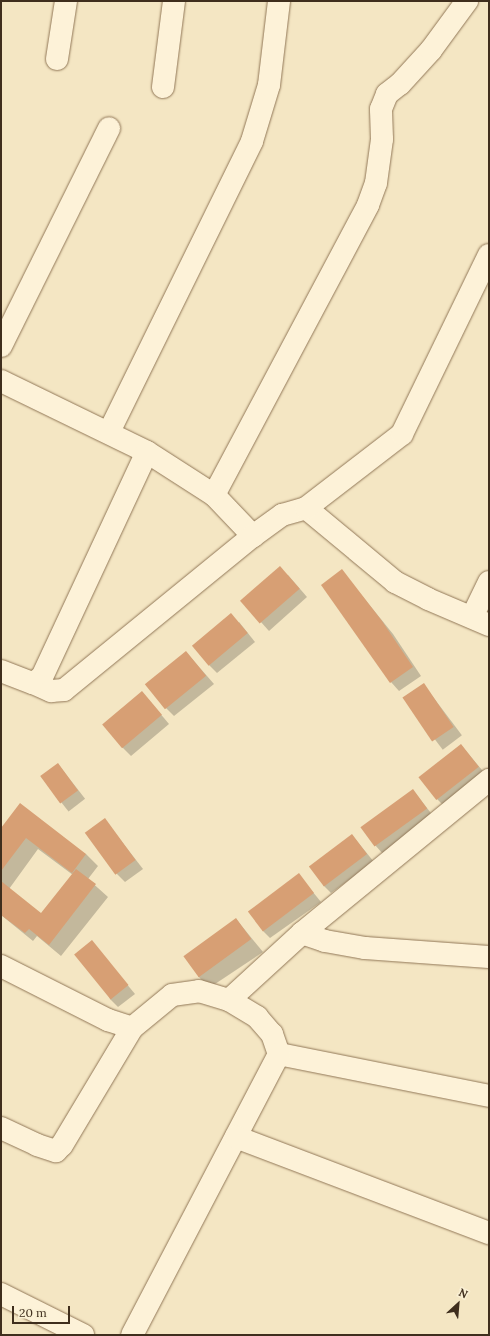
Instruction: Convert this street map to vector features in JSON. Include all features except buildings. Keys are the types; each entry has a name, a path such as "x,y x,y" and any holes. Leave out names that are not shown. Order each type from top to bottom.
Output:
{"street":[{"path":"57,59 66,1"},
{"path":"163,87 174,1"},
{"path":"109,432 252,141 269,85 280,1"},
{"path":"214,496 368,205 376,182 382,139 381,109 387,94 400,84 431,50 467,1"},
{"path":"1,346 109,128"},
{"path":"1,671 33,682 51,691 64,690 253,536 282,515 306,508 402,434 489,255"},
{"path":"1,381 109,432 147,452 214,496 253,536"},
{"path":"33,682 42,678 147,452"},
{"path":"306,508 395,582 428,599 480,621 489,582"},
{"path":"229,1000 302,932 489,780"},
{"path":"302,932 325,941 365,948 489,957"},
{"path":"1,966 108,1020 132,1028"},
{"path":"1,1128 37,1145 56,1151 62,1146 132,1028 172,995 200,991 229,1000 257,1018 272,1034 279,1054 132,1335"},
{"path":"279,1054 489,1096"},
{"path":"236,1137 489,1233"},
{"path":"1,1294 83,1335"}]}
